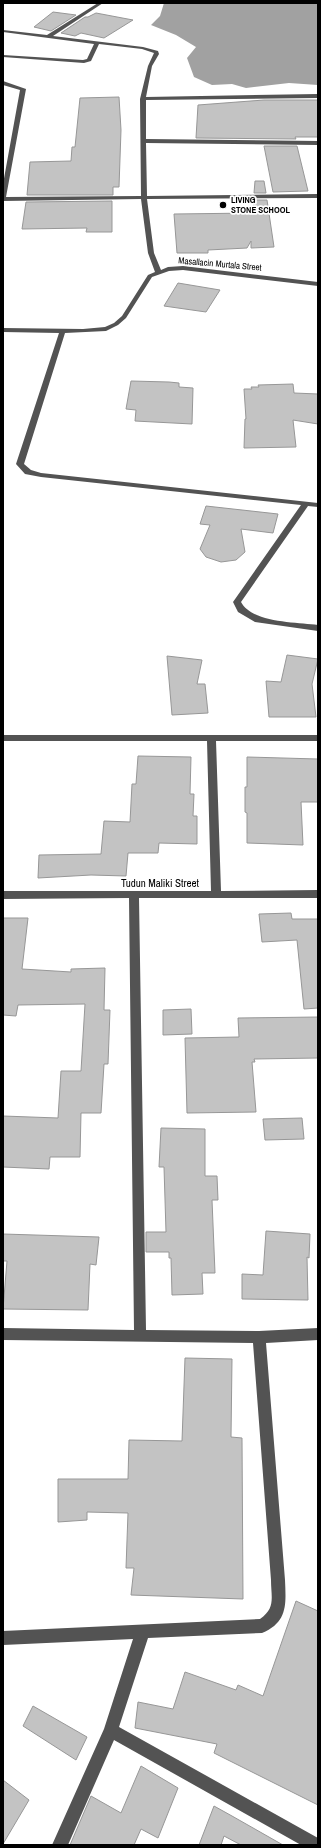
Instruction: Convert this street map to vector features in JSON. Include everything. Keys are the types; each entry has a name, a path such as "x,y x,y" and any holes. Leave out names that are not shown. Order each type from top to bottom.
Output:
{"street":[{"path":"47,37 101,3"},
{"path":"3,31 143,48 158,54 150,66 143,99 144,198 150,253 158,271 150,276 124,317 116,324 106,329 93,331 3,330"},
{"path":"3,56 84,62 89,60 97,43"},
{"path":"3,83 23,89 3,199 318,196"},
{"path":"143,99 318,96"},
{"path":"144,141 318,143"},
{"name":"Masallacin Murtala Street","path":"158,271 183,268 318,284"},
{"path":"63,330 20,464 28,472 41,475 318,505"},
{"path":"306,503 237,602 241,610 258,620 318,628"},
{"path":"3,738 318,738"},
{"path":"211,738 216,894"},
{"path":"134,894 140,1336"},
{"name":"Tudun Maliki Street","path":"3,895 318,894"},
{"path":"3,1334 259,1337 318,1334"},
{"path":"3,1638 262,1626 273,1619 278,1610 278,1580 259,1337"},
{"path":"60,1845 111,1730 143,1631"},
{"path":"111,1730 315,1845"}],"shaded area":[{"path":"164,3 318,3 318,85 289,83 246,88 232,84 212,85 194,77 187,58 196,47 176,35 151,25 160,16"}],"building":[{"path":"53,12 76,15 51,31 34,27"},
{"path":"96,13 133,20 104,38 81,33 75,36 61,33 85,17"},
{"path":"119,97 121,130 119,187 113,187 113,195 27,195 30,162 71,161 72,147 75,147 80,98"},
{"path":"264,100 318,100 318,137 295,137 296,139 196,138 198,105"},
{"path":"264,146 297,146 308,191 273,192"},
{"path":"255,181 264,181 266,193 254,193"},
{"path":"254,200 267,200 274,247 251,248 251,241 247,248 208,250 208,253 177,253 174,214 253,213"},
{"path":"112,201 112,232 86,232 87,228 22,229 26,202"},
{"path":"178,283 220,290 206,312 164,306"},
{"path":"131,381 179,383 179,387 193,388 192,424 135,421 136,410 126,409"},
{"path":"293,384 294,393 318,394 318,424 293,420 296,447 244,448 246,419 244,389 259,387 258,385"},
{"path":"206,506 278,514 273,533 241,529 245,552 236,560 221,562 206,557 200,549 210,525 200,524"},
{"path":"287,655 318,659 312,684 316,717 269,717 266,681 281,682"},
{"path":"167,656 202,660 197,684 205,684 208,713 172,715"},
{"path":"138,756 191,757 190,794 194,794 193,816 197,816 197,844 159,843 158,853 128,853 126,876 91,875 38,878 39,855 101,854 104,821 130,822 132,784 136,784"},
{"path":"247,757 318,759 318,802 301,802 303,845 247,843 245,787 247,787"},
{"path":"291,913 292,919 318,919 318,1008 304,1009 297,940 262,942 259,914"},
{"path":"3,918 28,918 22,969 71,972 71,969 105,968 104,1010 110,1010 108,1064 104,1064 101,1113 81,1113 80,1157 50,1157 49,1169 3,1167 3,1116 58,1118 61,1071 81,1071 85,1004 18,1005 16,1016 3,1015"},
{"path":"191,1009 192,1034 163,1035 163,1010"},
{"path":"318,1017 318,1058 254,1059 255,1062 252,1062 256,1112 187,1113 185,1038 239,1037 238,1018"},
{"path":"302,1118 304,1139 265,1140 263,1119"},
{"path":"161,1128 205,1129 205,1176 217,1176 218,1200 212,1200 215,1273 202,1273 203,1294 172,1295 171,1258 169,1258 169,1252 146,1252 146,1232 166,1232 164,1167 159,1167"},
{"path":"266,1231 310,1234 309,1258 307,1257 308,1300 242,1299 242,1274 263,1275"},
{"path":"3,1234 99,1237 96,1265 90,1264 88,1310 3,1309 7,1261 3,1261"},
{"path":"185,1358 232,1359 231,1437 242,1438 243,1599 131,1595 134,1568 126,1568 128,1513 87,1512 87,1520 58,1522 58,1479 128,1479 129,1440 182,1441"},
{"path":"296,1601 318,1611 318,1805 214,1753 217,1744 135,1728 138,1702 173,1709 185,1672 236,1690 238,1685 263,1696"},
{"path":"33,1706 87,1737 76,1760 23,1726"},
{"path":"141,1766 178,1788 158,1838 141,1829 134,1845 70,1845 91,1796 121,1813"},
{"path":"3,1780 29,1800 3,1844"},
{"path":"214,1806 283,1845 241,1845 224,1836 221,1845 199,1845"}],"place":[{"name":"LIVING STONE SCHOOL","path":"223,205"}]}
